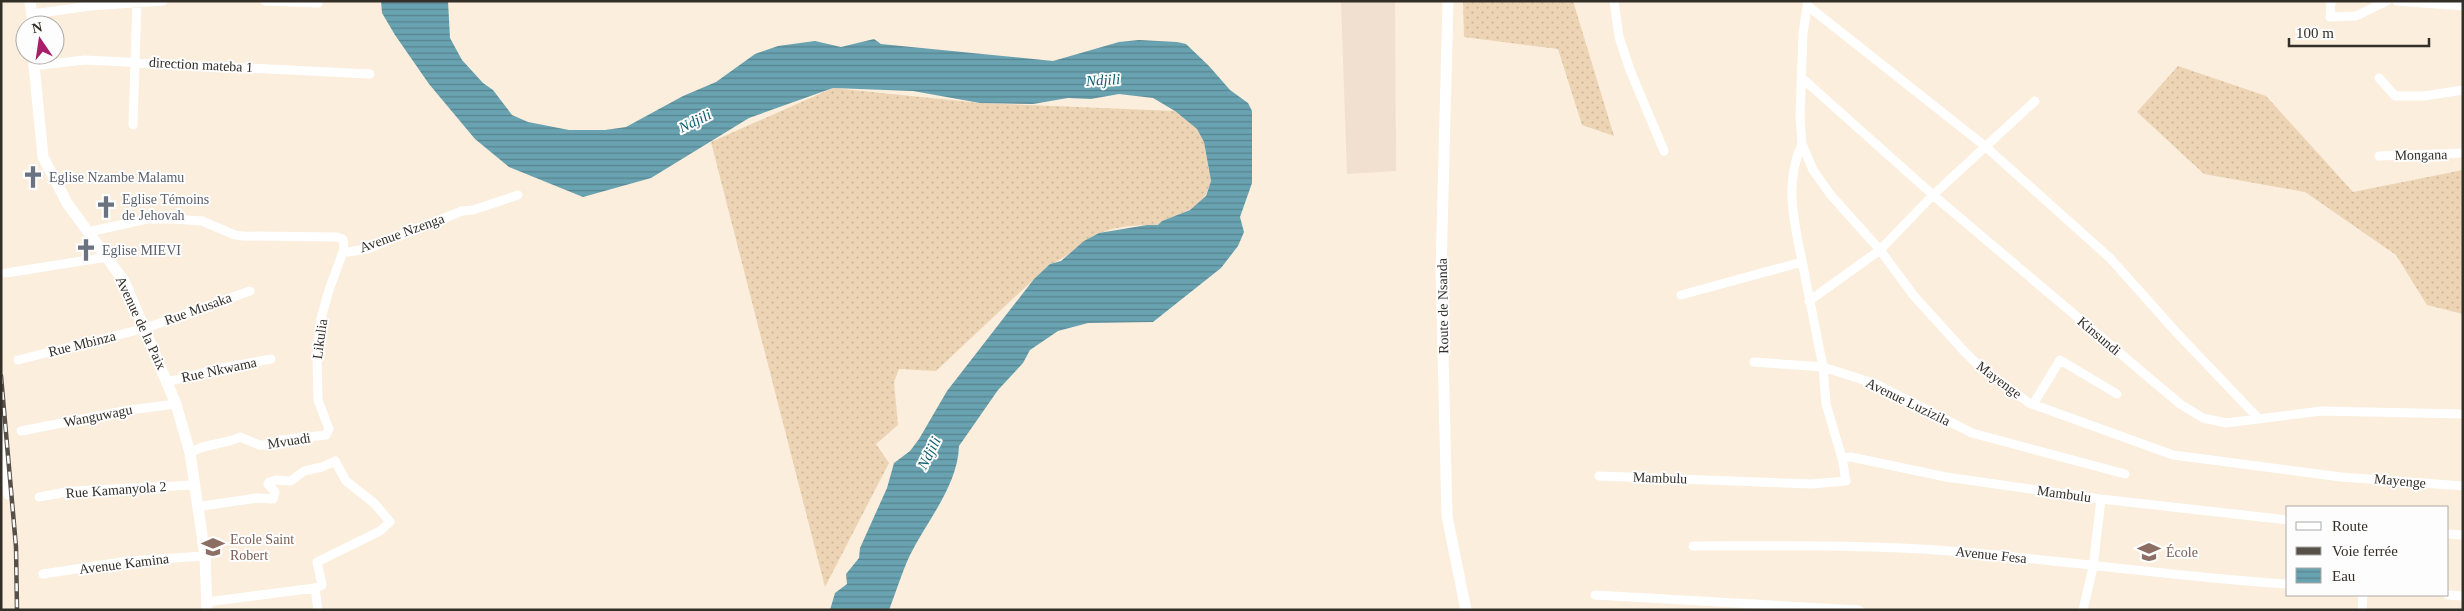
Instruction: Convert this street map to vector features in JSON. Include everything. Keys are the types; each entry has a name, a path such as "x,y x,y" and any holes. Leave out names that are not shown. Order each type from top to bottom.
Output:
{"street":[{"path":"30,1 32,15"},
{"path":"53,15 90,6 163,1"},
{"path":"265,1 318,3"},
{"name":"Route de Nsanda","path":"1448,1 1441,271 1447,516 1466,610"},
{"path":"1614,1 1620,37 1630,70 1664,151"},
{"path":"2331,1 2330,17 2356,16 2387,1"},
{"path":"2397,1 2463,6"},
{"path":"133,125 137,2"},
{"path":"1808,4 1986,147 2110,258 2176,332 2258,418"},
{"name":"Mayenge","path":"1808,4 1803,33 1802,144 1813,170 1830,194 1880,250 1914,296 1977,364 2014,392 2029,402 2173,455 2341,477 2463,486"},
{"name":"direction mateba 1","path":"65,60 370,74"},
{"name":"Avenue de la Paix","path":"34,65 43,157 68,203 124,281 146,328 176,404 190,453 204,556 207,606"},
{"name":"Kinsundi","path":"1802,78 1933,195 2180,404 2202,418 2226,423 2321,411 2463,414"},
{"path":"2379,78 2395,96 2424,96 2463,90"},
{"path":"1809,301 1880,250 1933,195 2035,101"},
{"path":"1754,362 1823,367 1794,228 1790,192 1792,171 1802,144"},
{"name":"Mongana","path":"2380,156 2463,154"},
{"name":"Avenue Nzenga","path":"88,232 147,219 202,221 235,235 242,236 337,237 343,240 344,249 348,252 368,249 462,211 473,210 518,195"},
{"name":"Likulia","path":"329,429 318,400 316,357 320,322 344,249"},
{"path":"6,273 107,256"},
{"path":"1681,295 1802,262"},
{"name":"Rue Musaka","path":"146,328 250,291"},
{"name":"Rue Mbinza","path":"18,360 146,328"},
{"name":"Rue Nkwama","path":"167,382 222,368 271,359"},
{"path":"2034,403 2060,360 2117,394"},
{"name":"Mambulu","path":"1599,476 1811,484 1846,481 1842,458 1826,404 1823,367"},
{"name":"Avenue Luzizila","path":"1823,367 1876,384 1972,433 2125,474"},
{"name":"Wanguwagu","path":"21,431 129,410 176,404"},
{"path":"1,412 8,495"},
{"name":"Mvuadi","path":"190,453 196,449 224,444 240,437 259,445 271,445 279,440 326,435 329,429"},
{"name":"Mambulu","path":"1842,458 1851,457 1946,476 2101,499 2286,520"},
{"path":"198,510 211,505 257,498 273,499 276,492 268,484 269,482 276,480 291,481 304,471 322,467 334,461 346,481 374,504 390,522 380,531 318,562 318,610"},
{"name":"Rue Kamanyola 2","path":"39,496 72,492 194,485"},
{"path":"2083,610 2093,567 2101,499"},
{"path":"2449,534 2463,535"},
{"name":"Avenue Fesa","path":"1693,546 1867,546 1951,551 2206,579 2286,584"},
{"name":"Avenue Kamina","path":"44,574 128,561 204,556"},
{"path":"207,606 318,586"},
{"path":"1595,595 1859,610"},
{"path":"2449,595 2463,596"},
{"path":"2362,610 2363,596"}],"shaded area":[{"path":"1341,1 1395,1 1396,171 1347,174"},
{"path":"1463,1 1573,1 1614,136 1582,125 1558,49 1464,37"},
{"path":"2178,66 2266,96 2353,192 2463,170 2463,314 2427,305 2396,255 2305,192 2204,174 2137,112"},
{"path":"833,88 980,103 1175,111 1197,129 1204,142 1211,182 1205,196 1196,207 1162,221 1158,226 1129,226 1100,233 1050,264 936,371 899,369 894,382 898,425 876,444 889,463 825,587 711,142"}],"water":[{"name":"Ndjili","path":"381,1 448,1 450,38 462,60 483,83 493,90 512,115 528,122 569,130 605,130 626,127 683,96 716,82 755,54 778,46 815,41 841,47 874,39 881,44 1053,61 1119,42 1139,40 1186,44 1230,90 1248,103 1252,111 1252,183 1240,217 1244,232 1238,246 1221,268 1153,322 1088,323 1058,331 1030,350 1023,363 998,390 959,446 957,460 948,489 910,555 889,610 830,610 835,593 847,584 846,574 859,558 860,548 887,488 894,463 910,451 947,391 1034,279 1050,264 1061,261 1084,241 1099,233 1158,225 1162,221 1190,210 1206,196 1211,181 1204,142 1197,129 1175,111 1153,98 1119,94 1091,99 1068,98 1033,104 980,103 913,91 833,88 749,118 651,178 583,197 509,167 475,139 429,84 395,35 382,13"}],"railway":[{"path":"1,376 16,547 17,610"}],"place":[{"name":"Eglise Nzambe Malamu","path":"33,177"},
{"name":"Eglise Témoins de Jehovah","path":"106,207"},
{"name":"Eglise MIEVI","path":"86,250"},
{"name":"Ecole Saint Robert","path":"213,547"},
{"name":"École","path":"2149,552"}]}
